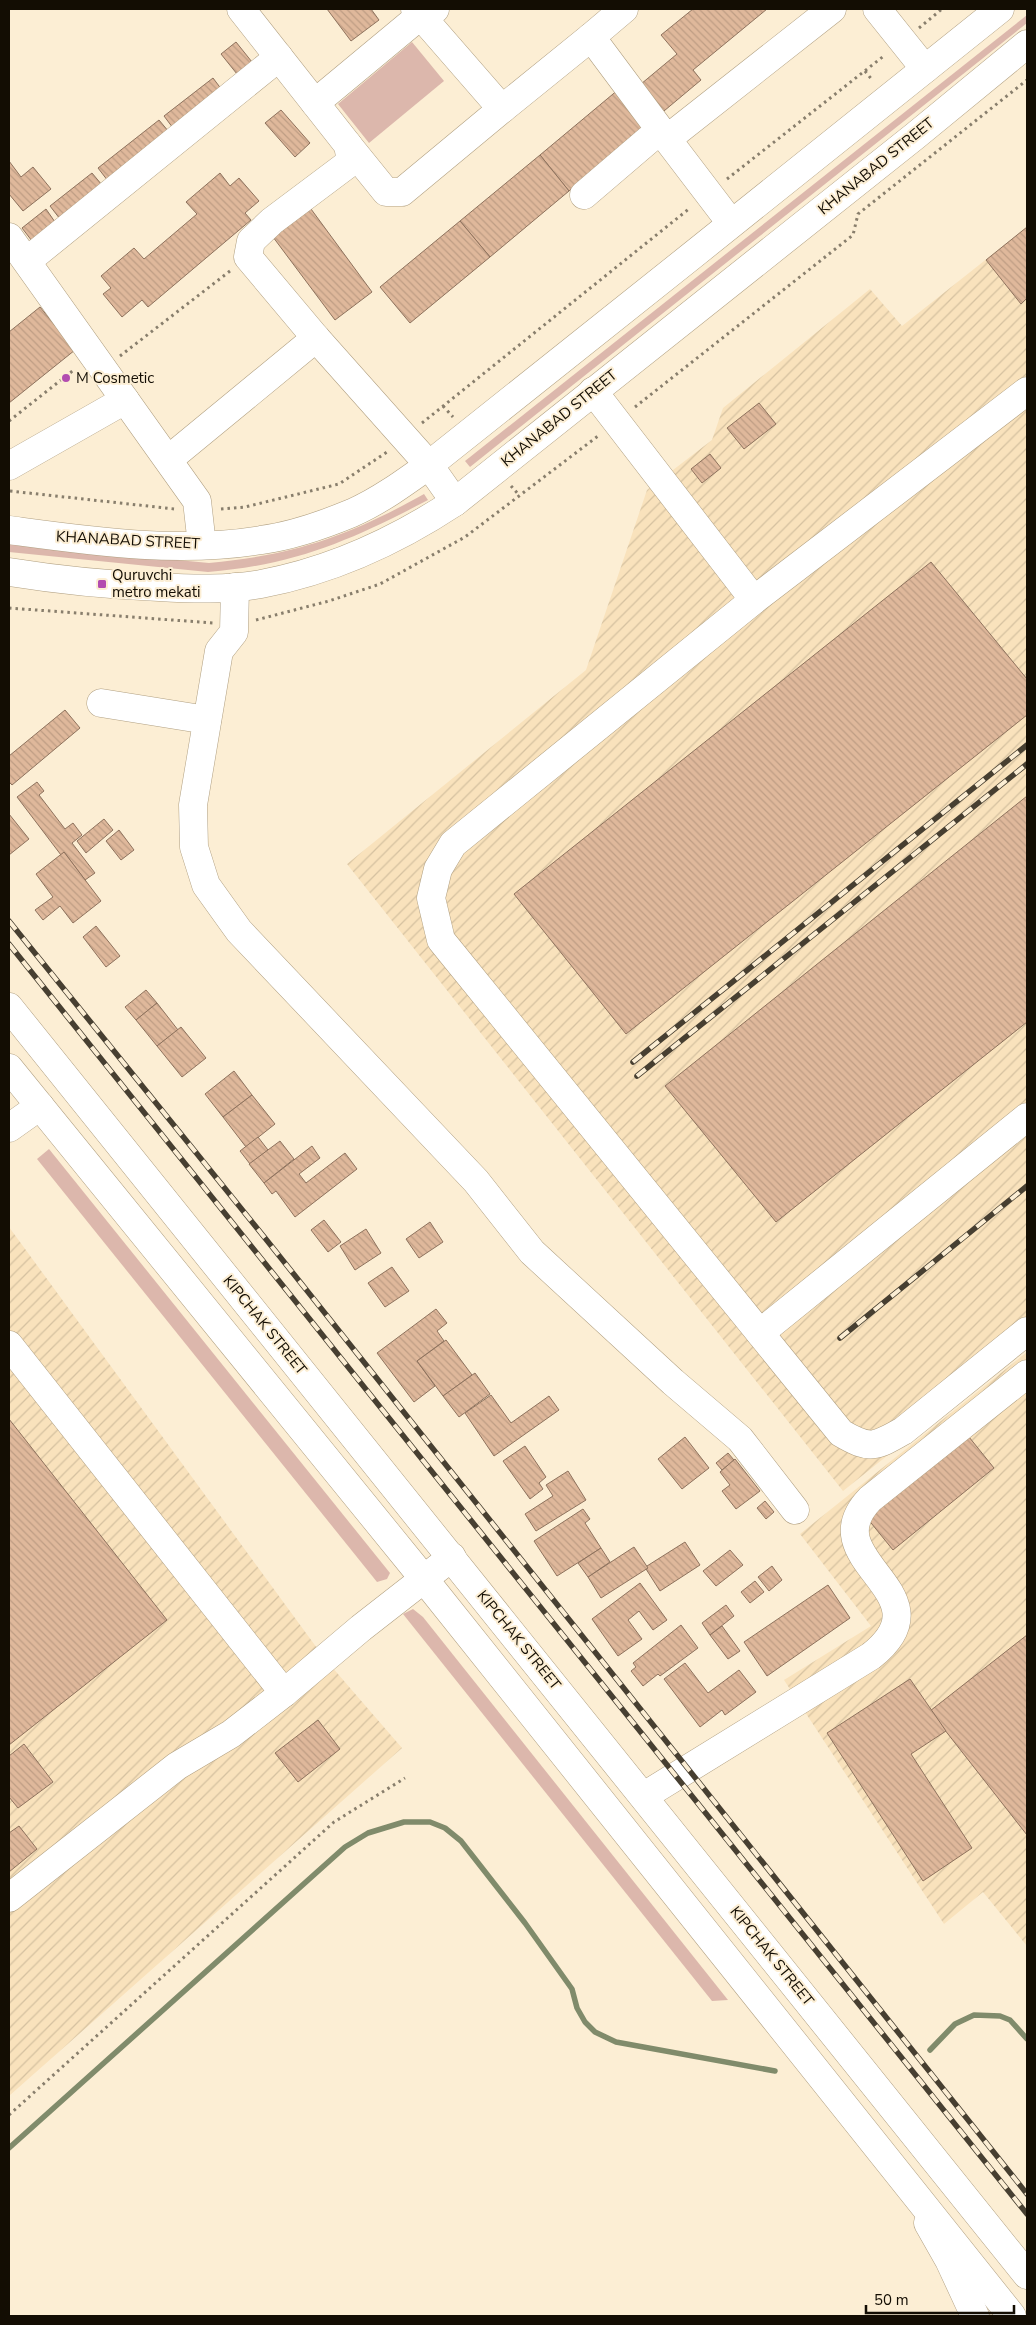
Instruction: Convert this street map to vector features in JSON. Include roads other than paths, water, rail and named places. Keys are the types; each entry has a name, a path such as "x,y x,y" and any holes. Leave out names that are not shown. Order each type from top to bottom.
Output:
{"street":[{"path":"241,9 386,192 402,192 624,9"},
{"path":"584,195 832,9"},
{"name":"KHANABAD STREET","path":"9,530 76,539 170,546 202,545 262,540 305,530 353,512 392,491 429,465 731,223 888,101 1000,9"},
{"path":"879,10 925,70"},
{"path":"315,103 424,11 502,109"},
{"path":"591,37 731,223"},
{"name":"KHANABAD STREET","path":"9,572 102,584 204,589 261,584 350,558 433,516 455,502 916,136 1027,44"},
{"path":"27,261 279,57"},
{"path":"348,145 350,156 348,164 272,221 251,241 248,257 316,338 429,465 455,502"},
{"path":"9,237 169,459 197,501 202,545"},
{"path":"169,459 316,338"},
{"path":"1027,390 754,600 453,844 438,869 431,898 441,940 841,1433 862,1445 881,1444 903,1431 1027,1331"},
{"path":"593,391 754,600"},
{"path":"9,466 125,400"},
{"path":"235,587 234,632 219,651 193,805 194,846 206,885 239,931 476,1181 532,1252 673,1382 740,1438 795,1510"},
{"path":"101,703 207,720"},
{"name":"KIPCHAK STREET","path":"9,1007 1027,2275"},
{"path":"9,1068 424,1578 1012,2316"},
{"path":"9,1128 40,1106"},
{"path":"760,1333 1027,1117"},
{"path":"9,1345 284,1693"},
{"path":"644,1796 871,1656 887,1642 896,1623 895,1604 887,1585 862,1556 856,1542 856,1527 861,1511 870,1499 1027,1374"},
{"path":"9,1898 176,1766 231,1734 452,1557"},
{"path":"759,1999 788,1976"},
{"path":"902,2178 949,2260 975,2316"}],"waterway":[{"path":"9,2148 345,1847 368,1833 404,1822 430,1822 445,1828 461,1841 525,1923 572,1989 577,2008 585,2022 595,2032 616,2042 775,2071"},
{"path":"930,2050 955,2024 974,2015 1000,2016 1010,2020 1027,2039"}],"railway":[{"path":"633,1062 1027,745"},
{"path":"637,1076 1027,764"},
{"path":"9,921 265,1238 1027,2194"},
{"path":"9,944 1027,2214"},
{"path":"840,1338 1027,1186"}],"place":[{"name":"M Cosmetic","path":"66,378"},
{"name":"Quruvchi metro mekati","path":"102,584"}]}
